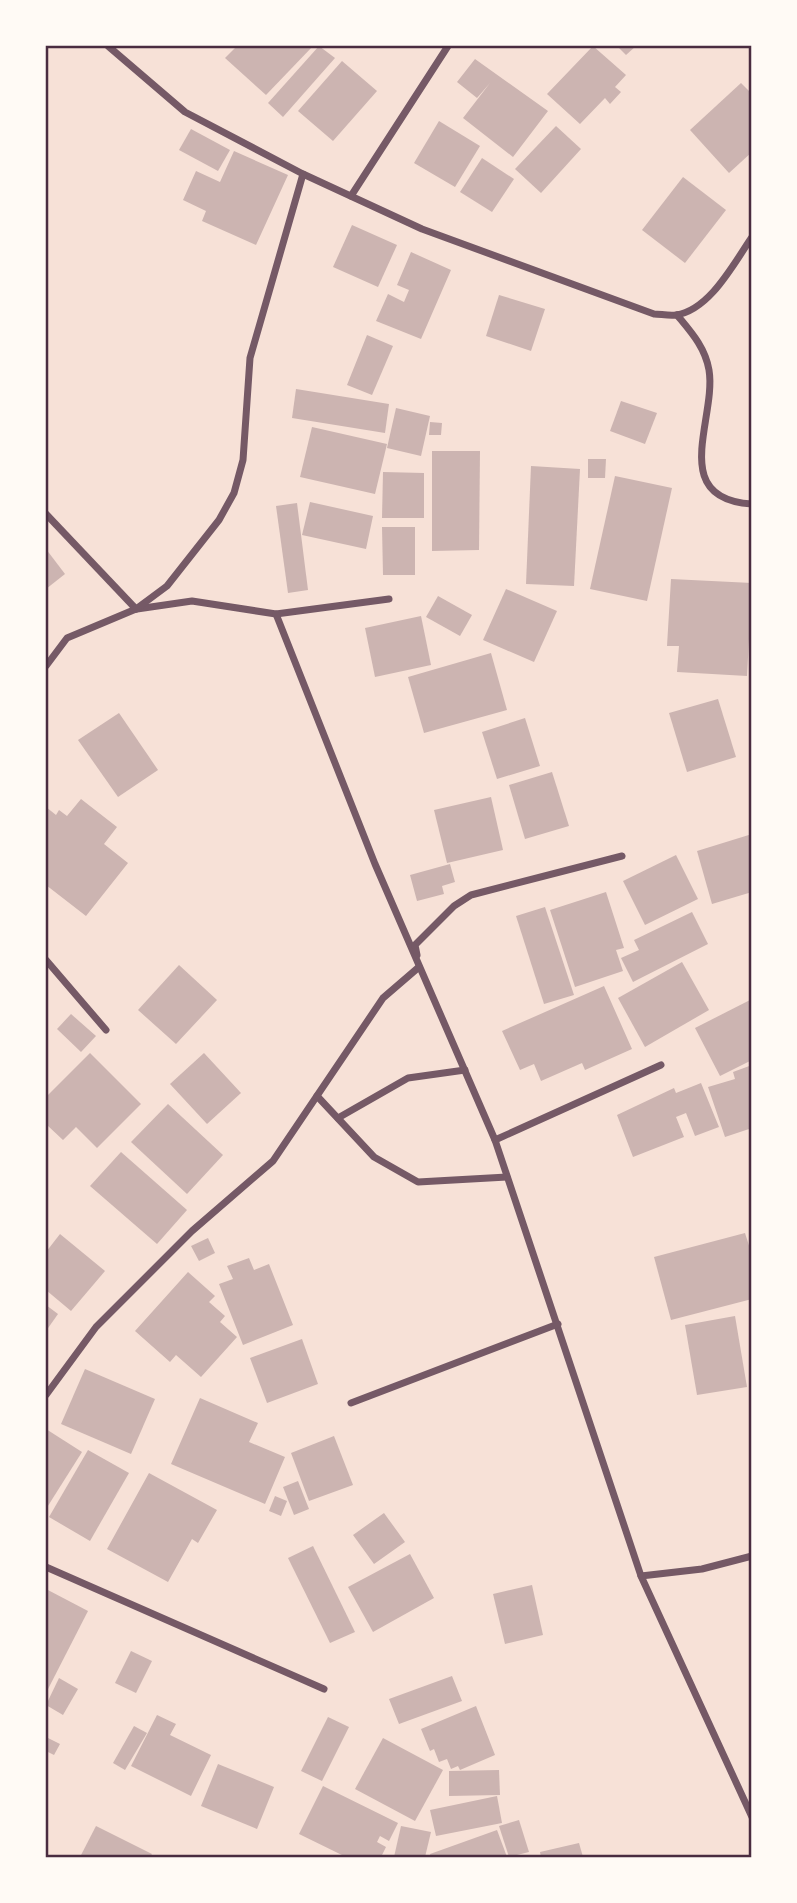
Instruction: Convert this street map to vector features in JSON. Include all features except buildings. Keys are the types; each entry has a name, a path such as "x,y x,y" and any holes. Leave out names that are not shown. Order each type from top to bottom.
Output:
{"street":[{"path":"108,46 185,112 303,174 422,229 653,314 677,315 700,304 729,271 751,237"},
{"path":"351,196 448,46"},
{"path":"46,666 67,638 136,609 167,586 219,520 234,493 243,460 250,358 303,174"},
{"path":"677,315 703,349 709,369 711,393 699,455 704,476 716,493 734,503 751,504"},
{"path":"46,514 136,609"},
{"path":"136,609 192,601 276,614 389,599"},
{"path":"276,614 419,969 495,1140 642,1576 751,1817"},
{"path":"419,969 415,945 454,906 471,895 621,856"},
{"path":"46,960 106,1030"},
{"path":"46,1395 96,1327 192,1231 273,1161 383,998 419,969"},
{"path":"495,1140 662,1065"},
{"path":"338,1118 408,1078 465,1070"},
{"path":"317,1096 374,1157 418,1182 507,1177"},
{"path":"351,1403 558,1324"},
{"path":"642,1576 702,1569 751,1556"},
{"path":"46,1567 324,1689"}]}
